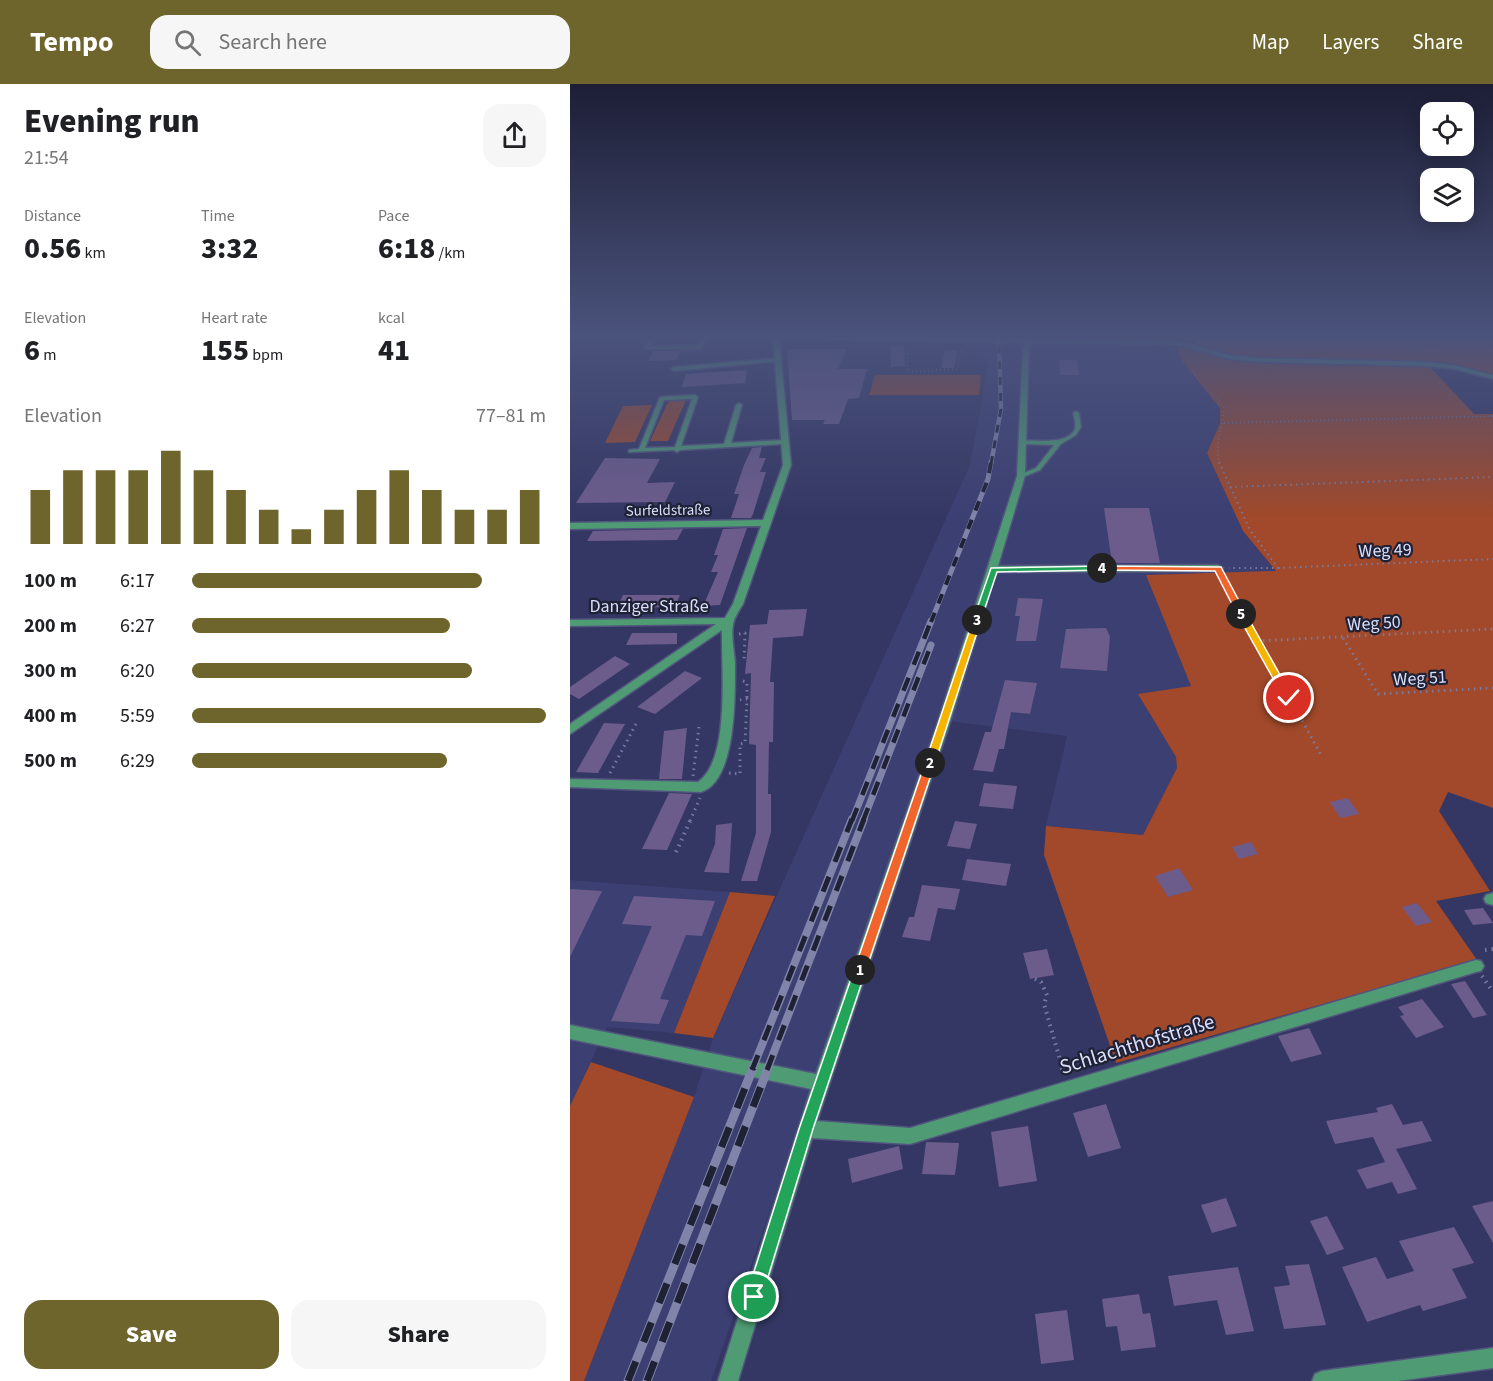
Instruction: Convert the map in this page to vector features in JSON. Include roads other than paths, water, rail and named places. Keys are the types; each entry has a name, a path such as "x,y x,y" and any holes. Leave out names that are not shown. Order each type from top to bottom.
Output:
{"street":[{"path":"570,730 728,621 738,604 787,465 780,398"},
{"path":"728,1381 806,1129 993,569 1021,476 1024,398"},
{"name":"Surfeldstraße","path":"570,526 766,523"},
{"path":"993,569 1218,568"},
{"path":"570,783 696,787 707,785 713,778 722,756 729,666 728,621"},
{"name":"Danziger Straße","path":"570,623 728,621"},
{"name":"Schlachthofstraße","path":"806,1129 910,1136 1476,966"},
{"path":"570,1032 822,1083"},
{"path":"1322,1381 1493,1358"}],"lane":[{"path":"641,451 662,398 678,398"},
{"path":"676,450 695,398"},
{"path":"727,445 739,405"},
{"path":"1021,476 1038,469 1059,443 1074,434 1078,427 1076,413"},
{"path":"631,451 783,442"},
{"path":"1023,442 1059,443"}],"railway":[{"path":"991,464 1001,409 1001,398"},
{"path":"931,622 988,479 991,462"},
{"path":"852,821 931,621"},
{"path":"863,821 931,645"},
{"path":"752,1070 852,819"},
{"path":"767,1070 864,819"},
{"path":"628,1381 753,1068"},
{"path":"647,1381 768,1068"}]}
